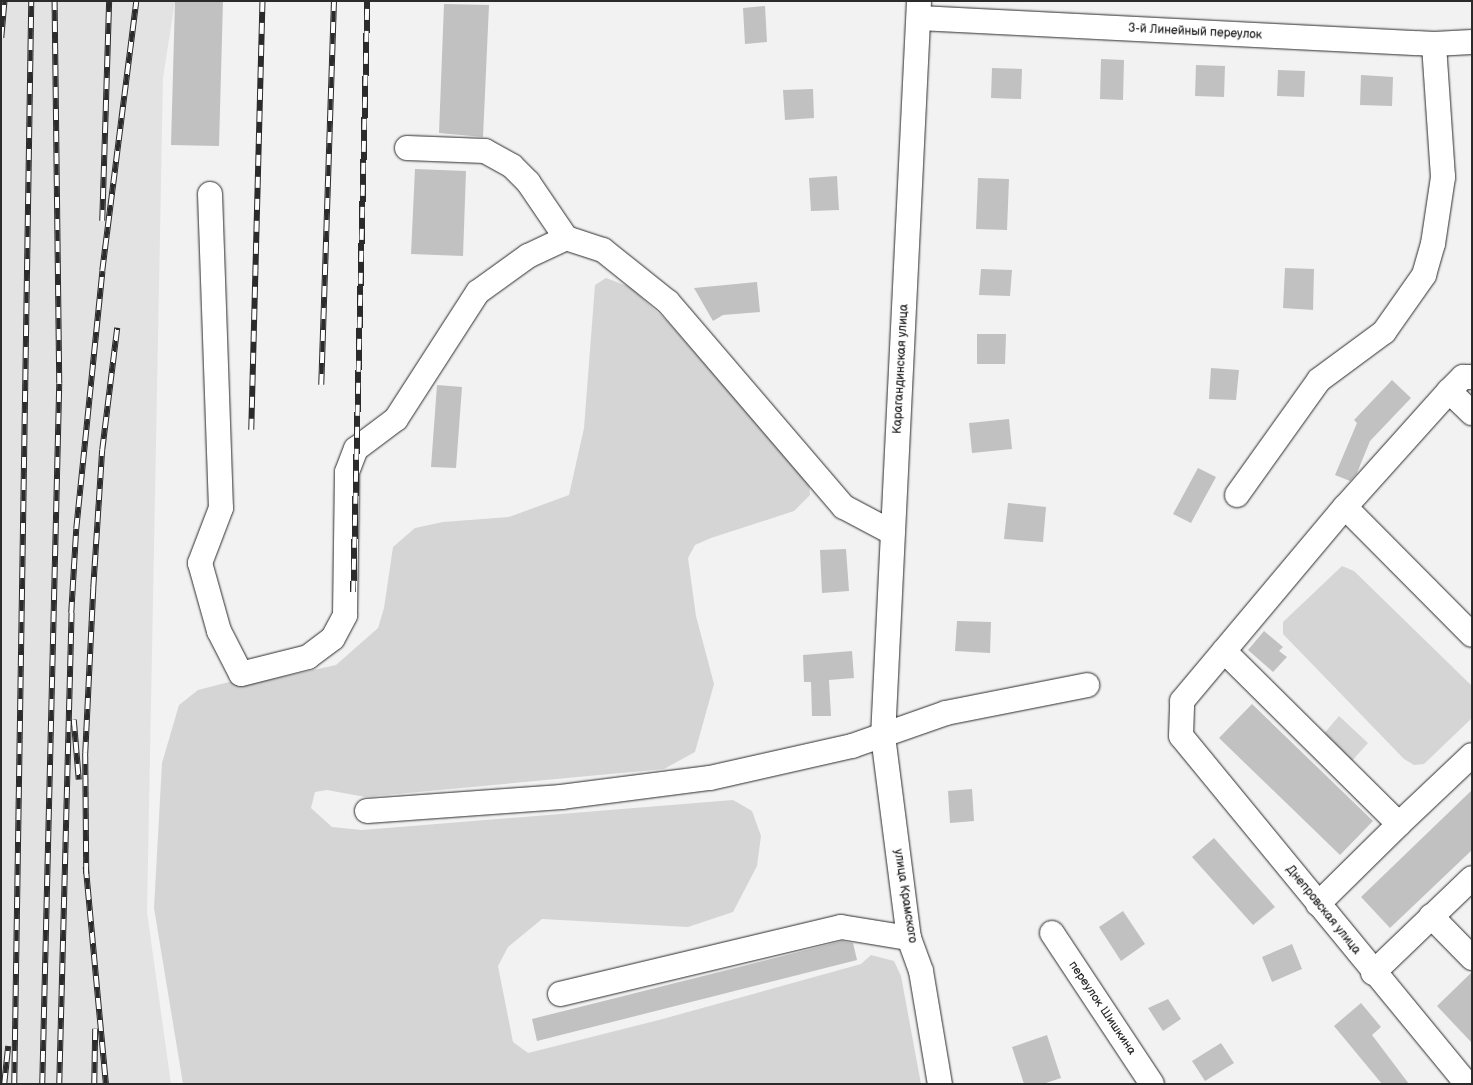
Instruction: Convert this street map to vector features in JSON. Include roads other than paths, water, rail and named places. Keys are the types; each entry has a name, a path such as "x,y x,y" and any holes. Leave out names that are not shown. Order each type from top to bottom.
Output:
{"street":[{"name":"3-й Линейный переулок","path":"919,10 1434,44 1472,42"},
{"name":"Карагандинская улица","path":"883,736 919,10"},
{"path":"1237,495 1319,380 1384,332 1424,275 1433,244 1443,177 1434,44"},
{"path":"406,148 485,151 512,166 528,182 566,238 603,250 668,302 844,507 893,533"},
{"path":"210,194 221,508 200,563 219,631 242,674 308,657 333,638 345,615 347,472 356,449 396,419 478,292 528,256 566,238"},
{"path":"1398,824 1224,652 1345,507 1449,391 1463,377 1472,377"},
{"path":"1449,391 1472,414"},
{"path":"1345,507 1472,635"},
{"name":"Днепровская улица","path":"1224,652 1182,701 1181,736 1467,1084"},
{"path":"367,811 562,797 710,778 883,736 946,712 1087,685"},
{"name":"улица Крамского","path":"883,736 908,938 921,971 940,1084"},
{"path":"1318,904 1398,824 1472,755"},
{"path":"1374,972 1472,878"},
{"path":"1431,916 1472,958"},
{"path":"560,994 841,928 908,938"},
{"name":"переулок Шишкина","path":"1052,933 1152,1084"}],"railway":[{"path":"1,38 4,1"},
{"path":"14,1084 31,1"},
{"path":"42,1084 59,384 54,1"},
{"path":"102,221 109,1"},
{"path":"59,1084 71,613 76,529 102,271 136,1"},
{"path":"251,430 262,1"},
{"path":"321,385 334,1"},
{"path":"353,592 367,1"},
{"path":"86,874 85,753 93,588 102,450 117,328"},
{"path":"74,720 79,780"},
{"path":"86,867 106,1084"},
{"path":"94,1084 95,1029"},
{"path":"4,1084 8,1046"}]}
